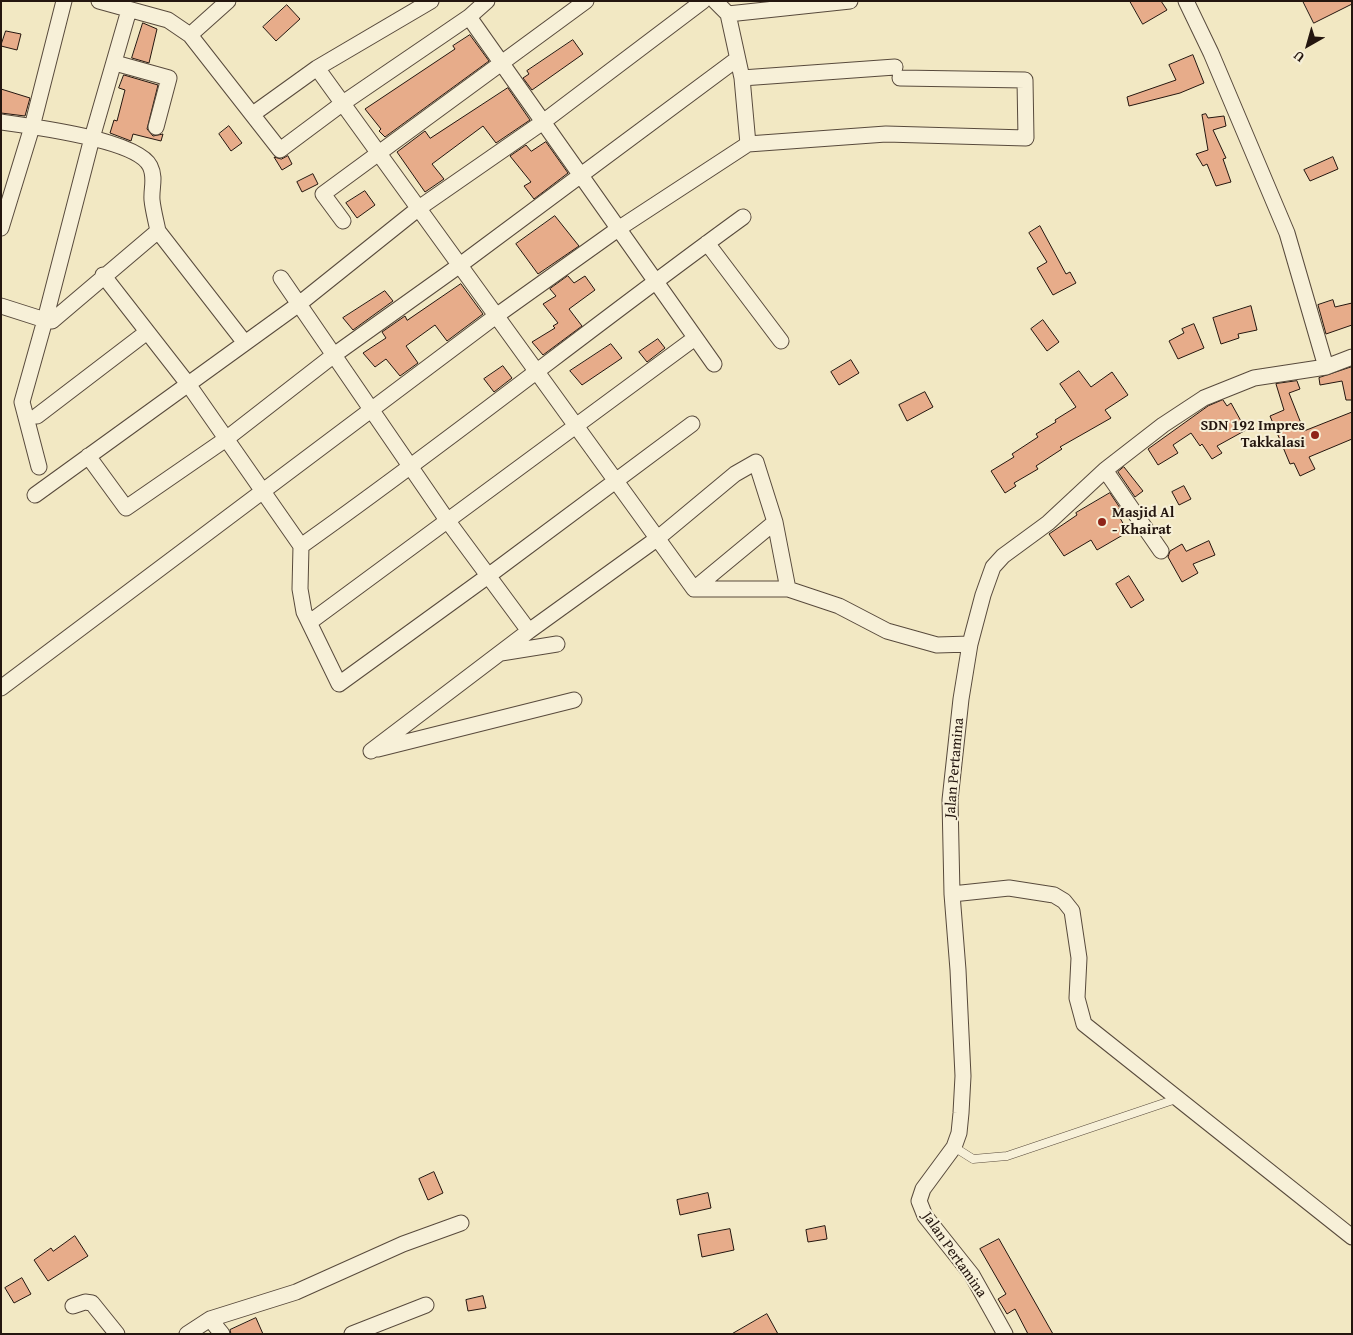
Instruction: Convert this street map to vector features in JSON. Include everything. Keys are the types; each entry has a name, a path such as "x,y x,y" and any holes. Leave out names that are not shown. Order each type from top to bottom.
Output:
{"street":[{"path":"1,228 32,127 64,1"},
{"path":"99,1 168,20 190,35 280,150 343,102 469,17 487,1"},
{"path":"190,35 228,1"},
{"path":"343,221 323,194 586,1"},
{"path":"35,495 299,304 418,208 544,122 703,1"},
{"path":"715,1 732,8 850,1"},
{"path":"1186,1 1211,53 1287,233 1326,367"},
{"path":"252,114 318,68 426,2"},
{"path":"732,8 737,59 742,78 748,144"},
{"path":"40,467 22,402 92,138 129,10"},
{"path":"469,17 714,364"},
{"path":"88,456 126,508 226,439 334,355 460,265 737,59"},
{"path":"115,63 170,78 156,128"},
{"path":"318,68 694,589"},
{"path":"1,688 496,316 618,229 748,144 886,134 1026,138 1026,80 898,72 742,78"},
{"path":"1,122 92,138 137,154 149,164 154,177 152,199 158,231 245,343"},
{"path":"301,546 412,468 654,280 743,217"},
{"path":"1,306 52,321 103,275 158,231"},
{"path":"707,242 781,341"},
{"path":"103,275 188,384 301,546 300,589 304,612 339,684 692,424"},
{"path":"281,278 448,520 529,631"},
{"path":"37,416 148,332"},
{"path":"310,622 695,338"},
{"name":"Jalan Pertamina","path":"1005,1334 972,1275 942,1239 920,1205 920,1194 954,1147 959,1132 963,1076 952,894 950,800 954,753 970,644 983,594 993,567 1004,556 1055,517 1105,470 1163,425 1204,398 1254,378 1326,367 1352,357"},
{"path":"574,700 371,751 499,653 658,538 735,474 756,462 775,522 788,589"},
{"path":"1105,470 1161,551"},
{"path":"694,589 775,522"},
{"path":"694,589 788,589 839,606 887,631 936,645 970,644"},
{"path":"499,653 557,644"},
{"path":"952,894 1009,888 1054,896 1064,901 1072,911 1079,958 1077,998 1084,1024 1352,1237"},
{"path":"187,1334 210,1319 296,1292 403,1244 461,1223"},
{"path":"73,1306 85,1302 92,1303 117,1334"},
{"path":"352,1334 426,1305"},
{"path":"210,1319 222,1334"}],"lane":[{"path":"954,1147 973,1159 1007,1156 1176,1098"}],"building":[{"path":"1130,1 1161,1 1167,10 1143,24"},
{"path":"1303,1 1352,1 1352,4 1314,23"},
{"path":"287,5 300,19 276,41 263,27"},
{"path":"143,23 157,29 149,63 132,58"},
{"path":"6,31 21,34 17,50 1,46"},
{"path":"470,35 489,61 385,137 365,109 455,49 453,46"},
{"path":"573,40 583,54 532,90 523,78 529,74 527,71"},
{"path":"1193,55 1204,83 1180,93 1129,106 1127,97 1176,80 1169,65"},
{"path":"124,75 158,85 147,129 153,136 163,134 161,141 133,134 131,141 110,133 114,120 117,121 125,90 119,88"},
{"path":"508,88 530,120 496,143 483,126 432,164 444,179 425,192 397,152 425,131 430,138"},
{"path":"1,89 30,98 25,116 1,113"},
{"path":"1206,114 1208,118 1224,116 1226,126 1213,130 1226,158 1223,159 1231,182 1216,186 1207,164 1203,166 1196,154 1208,150 1202,115"},
{"path":"229,126 242,143 231,151 219,134"},
{"path":"546,142 568,173 534,199 524,186 531,182 510,156 526,145 531,151"},
{"path":"288,156 292,164 282,170 274,157 281,159"},
{"path":"1333,157 1338,169 1310,181 1304,170"},
{"path":"313,174 318,184 302,192 297,182"},
{"path":"365,191 375,205 357,218 346,203"},
{"path":"555,216 579,246 538,274 516,244"},
{"path":"1040,226 1066,274 1070,272 1076,283 1053,295 1037,268 1047,262 1029,233"},
{"path":"568,276 574,283 585,276 595,290 569,309 582,326 543,355 532,342 555,328 553,326 558,323 543,304 556,296 550,289"},
{"path":"461,284 483,314 447,341 435,325 406,346 418,363 400,376 386,359 375,367 363,353 386,338 382,332 405,316 407,320"},
{"path":"385,291 393,301 353,330 343,318"},
{"path":"1333,300 1335,307 1352,303 1352,325 1326,334 1318,305"},
{"path":"1251,306 1257,330 1238,334 1239,338 1221,344 1213,318"},
{"path":"1043,320 1059,342 1047,351 1031,329"},
{"path":"1194,324 1204,348 1178,359 1169,341 1184,333 1182,329"},
{"path":"658,339 665,348 647,362 639,352"},
{"path":"611,344 622,358 582,385 570,371"},
{"path":"851,360 859,373 839,385 831,372"},
{"path":"503,366 512,378 494,392 484,379"},
{"path":"1352,367 1352,400 1346,400 1342,381 1320,385 1319,378"},
{"path":"1079,371 1091,387 1112,372 1128,395 1105,410 1111,418 1060,447 1062,449 1036,466 1038,469 1014,483 1016,486 1005,493 991,471 1014,457 1012,454 1038,437 1036,434 1076,407 1060,384"},
{"name":"SDN 192 Impres Takkalasi","path":"1297,381 1300,389 1289,393 1304,431 1352,412 1352,439 1309,457 1315,469 1300,476 1294,463 1290,464 1270,416 1284,410 1276,384"},
{"path":"925,392 933,407 907,421 899,405"},
{"path":"1223,400 1227,406 1231,403 1246,430 1217,446 1222,453 1212,459 1202,444 1200,446 1191,433 1173,445 1178,453 1158,465 1148,449 1208,406"},
{"path":"1124,467 1143,491 1135,497 1118,472"},
{"path":"1184,486 1191,499 1179,505 1172,492"},
{"name":"Masjid Al - Khairat","path":"1110,493 1120,508 1116,511 1128,532 1097,550 1091,540 1064,556 1049,534 1077,515 1076,513"},
{"path":"1209,541 1215,555 1193,564 1198,573 1182,582 1168,557 1170,551 1182,544 1186,551"},
{"path":"1129,576 1144,600 1131,608 1116,584"},
{"path":"434,1172 443,1193 428,1200 419,1179"},
{"path":"708,1193 711,1208 680,1215 677,1200"},
{"path":"825,1226 827,1239 808,1242 806,1230"},
{"path":"730,1229 734,1250 702,1257 698,1235"},
{"path":"75,1236 88,1256 48,1281 34,1260 51,1248 53,1251"},
{"path":"999,1239 1053,1334 1028,1334 1015,1309 1007,1314 998,1299 1006,1294 980,1249"},
{"path":"22,1278 31,1294 14,1303 5,1288"},
{"path":"483,1296 486,1308 468,1311 466,1300"},
{"path":"767,1314 778,1334 732,1334"},
{"path":"256,1318 263,1334 231,1334 230,1330"}],"place":[{"name":"SDN 192 Impres Takkalasi","path":"1315,435"},
{"name":"Masjid Al - Khairat","path":"1102,522"}]}
